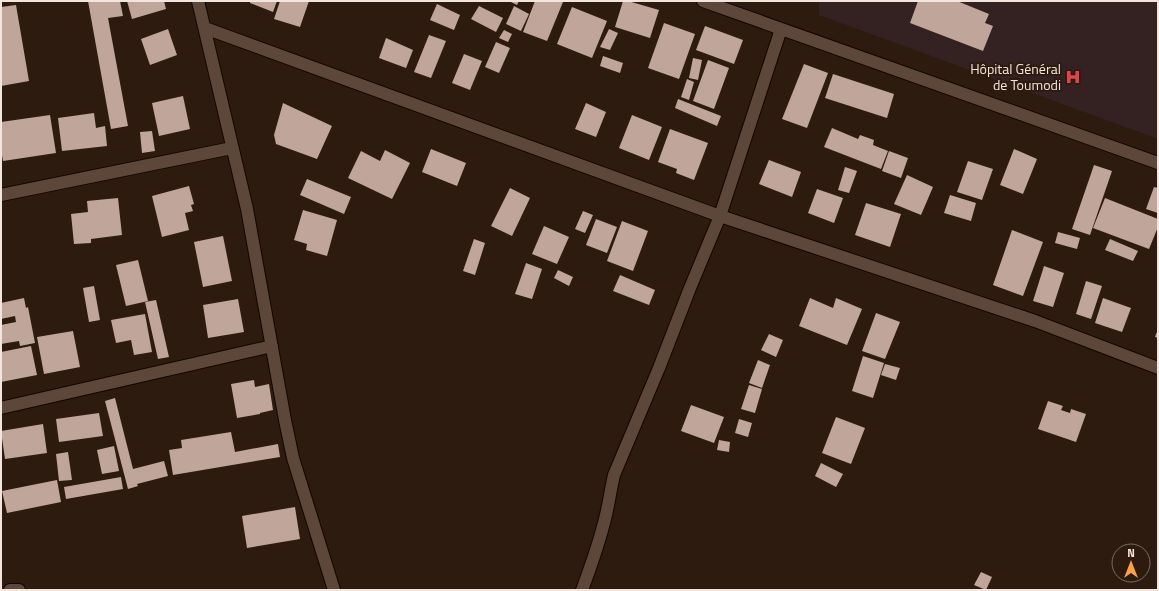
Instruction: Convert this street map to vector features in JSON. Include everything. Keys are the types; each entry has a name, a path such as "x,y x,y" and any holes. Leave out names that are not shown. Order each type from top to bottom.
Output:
{"street":[{"path":"198,1 247,209 284,420 293,458 334,590"},
{"path":"703,1 1158,163"},
{"path":"205,28 720,216 1035,321 1158,368"},
{"path":"582,590 606,514 614,475 720,216 781,29"},
{"path":"1,194 232,148"},
{"path":"1,408 272,346"},
{"path":"10,590 19,590"}],"shaded area":[{"name":"Hôpital Général de Toumodi","path":"819,1 1158,1 1158,139 819,15"}],"building":[{"path":"88,1 120,1 123,16 108,18 128,126 111,129"},
{"path":"127,1 164,1 166,9 132,19"},
{"path":"250,1 277,1 273,12 250,3"},
{"path":"280,1 309,1 300,27 274,19"},
{"path":"509,1 519,1 517,5"},
{"path":"535,1 563,2 547,41 523,32"},
{"path":"623,1 628,1 659,10 650,38 615,27"},
{"path":"918,1 957,1 989,14 985,23 993,26 983,51 910,23"},
{"path":"437,4 460,15 454,30 430,20"},
{"path":"16,5 29,81 1,86 1,7"},
{"path":"479,6 503,18 496,32 471,19"},
{"path":"514,6 529,14 521,31 506,24"},
{"path":"572,7 607,21 592,58 557,44"},
{"path":"664,23 695,34 679,79 648,68"},
{"path":"705,26 743,40 734,64 696,50"},
{"path":"168,29 177,55 150,65 141,39"},
{"path":"609,29 618,33 610,50 600,47"},
{"path":"504,30 512,34 508,42 499,38"},
{"path":"429,35 446,41 431,78 414,72"},
{"path":"386,38 413,50 406,68 379,58"},
{"path":"496,42 510,48 499,73 485,67"},
{"path":"464,54 482,61 470,90 452,83"},
{"path":"603,56 623,63 620,73 600,66"},
{"path":"693,58 702,60 698,80 689,78"},
{"path":"708,60 729,68 714,109 693,101"},
{"path":"804,64 828,73 807,128 782,119"},
{"path":"833,74 894,94 887,118 825,98"},
{"path":"687,79 694,82 689,100 681,97"},
{"path":"183,96 190,129 159,136 152,103"},
{"path":"678,99 721,116 717,126 675,108"},
{"path":"283,103 332,126 317,159 276,144 274,135"},
{"path":"586,103 606,112 596,137 575,129"},
{"path":"94,113 96,128 105,126 107,146 62,151 58,118"},
{"path":"50,115 56,153 3,161 1,150 1,122"},
{"path":"632,115 662,127 649,160 619,148"},
{"path":"832,128 858,139 860,135 874,140 873,145 888,151 881,169 824,147"},
{"path":"670,129 708,143 694,180 676,173 677,169 658,162"},
{"path":"152,131 155,151 142,153 140,132"},
{"path":"431,149 466,163 457,186 422,172"},
{"path":"1014,149 1037,159 1023,194 1000,185"},
{"path":"385,150 410,163 392,199 348,178 361,151 380,161"},
{"path":"889,151 908,158 901,178 882,171"},
{"path":"769,160 801,172 792,197 759,184"},
{"path":"968,161 993,169 982,200 957,192"},
{"path":"1094,165 1112,171 1090,235 1072,229"},
{"path":"845,167 857,171 849,193 838,190"},
{"path":"907,175 933,187 921,215 894,204"},
{"path":"307,179 351,197 344,214 300,195"},
{"path":"189,186 194,204 191,205 193,211 185,213 189,230 162,237 152,196"},
{"path":"1154,187 1158,188 1158,213 1146,209"},
{"path":"510,188 530,198 512,236 491,226"},
{"path":"817,189 843,198 834,223 808,213"},
{"path":"950,195 976,203 971,221 944,213"},
{"path":"118,198 122,235 91,239 91,243 74,244 71,214 88,212 87,201"},
{"path":"1105,198 1158,219 1158,227 1149,249 1093,228"},
{"path":"866,203 901,214 890,247 855,235"},
{"path":"303,210 337,220 327,256 306,250 307,244 294,240"},
{"path":"583,211 593,215 585,233 575,229"},
{"path":"596,219 617,227 607,253 586,245"},
{"path":"622,221 648,231 633,271 607,261"},
{"path":"544,226 569,237 557,264 532,254"},
{"path":"1012,230 1043,242 1023,296 993,285"},
{"path":"1058,232 1080,238 1077,249 1055,243"},
{"path":"223,236 232,281 203,287 194,242"},
{"path":"474,239 485,243 475,275 463,271"},
{"path":"1110,239 1138,251 1133,261 1105,250"},
{"path":"138,260 148,301 126,306 116,265"},
{"path":"526,263 542,269 532,299 515,294"},
{"path":"1044,266 1064,273 1053,307 1033,301"},
{"path":"558,270 573,277 569,286 554,278"},
{"path":"620,275 655,290 649,305 613,291"},
{"path":"1086,281 1102,286 1091,319 1076,314"},
{"path":"94,286 100,320 89,322 83,288"},
{"path":"24,298 26,308 28,307 35,343 20,346 19,341 1,344 1,325 16,322 15,316 1,319 1,303"},
{"path":"810,298 833,308 836,298 862,309 847,345 799,326"},
{"path":"1103,298 1131,308 1122,332 1095,323"},
{"path":"238,299 244,332 208,338 203,305"},
{"path":"156,300 169,357 158,359 145,302"},
{"path":"876,313 900,322 885,359 862,351"},
{"path":"145,314 152,352 134,355 131,340 116,343 111,320"},
{"path":"1158,329 1158,338 1155,337"},
{"path":"73,331 80,367 44,374 37,337"},
{"path":"769,334 783,340 776,357 761,350"},
{"path":"31,346 37,375 1,382 1,352"},
{"path":"863,356 884,363 873,398 852,391"},
{"path":"758,360 770,365 762,388 749,383"},
{"path":"885,364 900,368 896,380 881,375"},
{"path":"254,380 255,387 269,384 273,410 237,418 231,384"},
{"path":"749,385 762,389 755,413 741,409"},
{"path":"115,398 133,469 164,461 168,476 137,484 138,486 128,489 105,401"},
{"path":"1048,401 1063,406 1061,410 1070,413 1071,409 1086,414 1076,442 1038,429"},
{"path":"691,405 724,417 714,443 681,431"},
{"path":"99,413 103,436 59,442 56,419"},
{"path":"836,417 865,428 851,464 822,453"},
{"path":"739,419 752,423 748,437 735,433"},
{"path":"43,424 47,453 5,459 1,431"},
{"path":"231,432 235,452 278,444 280,457 173,475 169,450 182,448 181,440"},
{"path":"719,440 730,442 729,452 717,450"},
{"path":"114,446 119,471 102,474 97,450"},
{"path":"68,452 72,480 59,481 56,454"},
{"path":"821,463 843,474 836,487 815,476"},
{"path":"121,477 123,489 66,499 64,487"},
{"path":"57,480 61,502 7,513 2,491"},
{"path":"295,507 300,539 247,548 242,516"},
{"path":"981,572 992,577 986,590 974,585"}],"place":[{"name":"Hôpital Général de Toumodi","path":"1073,77"}]}
